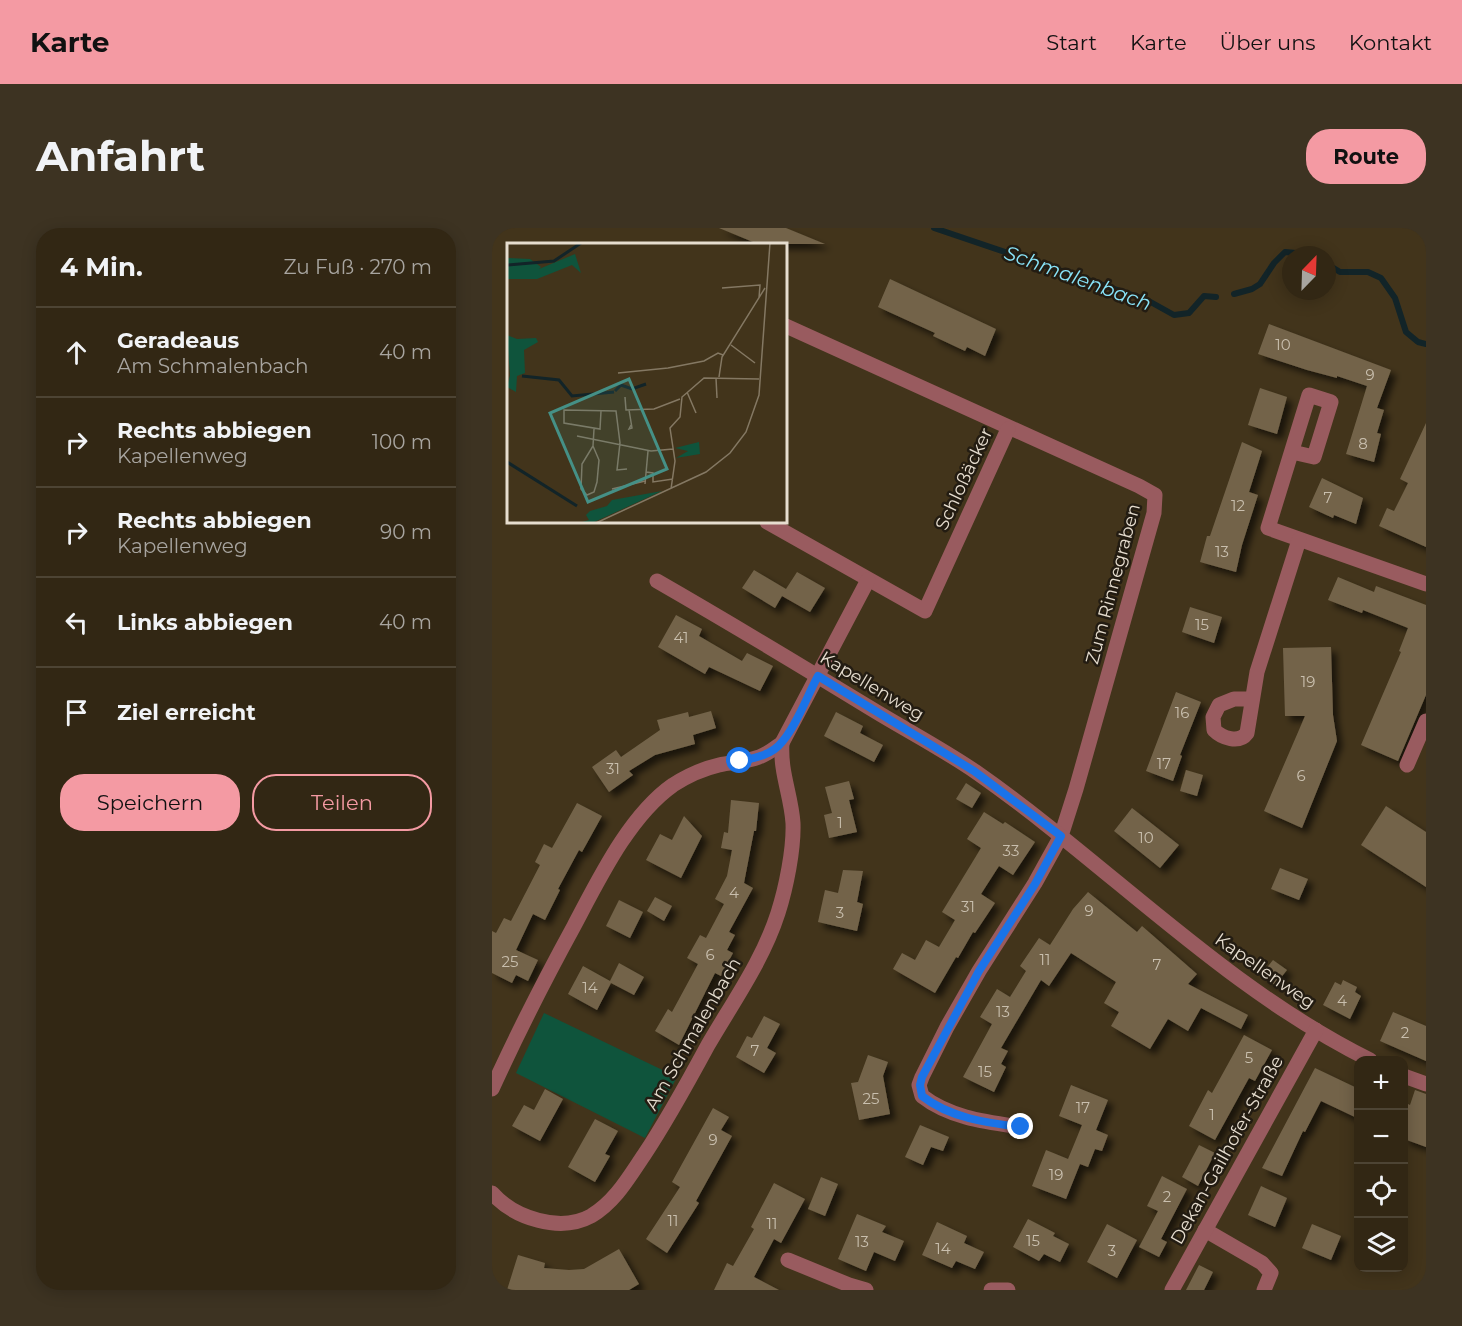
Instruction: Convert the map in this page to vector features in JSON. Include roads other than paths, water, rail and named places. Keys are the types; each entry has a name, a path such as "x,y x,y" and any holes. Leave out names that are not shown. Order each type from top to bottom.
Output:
{"street":[{"name":"Schloßäcker","path":"770,524 925,611 1008,429 788,327"},
{"name":"Zum Rinnegraben","path":"1008,429 1155,495 1151,524 1061,836"},
{"path":"1292,452 1268,528 1426,584"},
{"path":"1252,699 1257,672 1299,540"},
{"path":"492,1089 557,956 599,878 642,815 672,786 694,772 717,765 757,758 769,753 782,743 868,580"},
{"name":"Kapellenweg","path":"657,581 974,771 1061,836 1192,943 1270,1002 1363,1056"},
{"path":"1407,765 1426,721"},
{"name":"Am Schmalenbach","path":"492,1193 512,1209 526,1215 560,1224 576,1222 589,1217 617,1194 658,1134 761,954 778,912 790,854 793,824 781,761 782,743"},
{"path":"1021,1127 966,1117 927,1100 920,1091 922,1077 979,971 1035,884 1061,836"},
{"name":"Dekan-Gailhofer-Straße","path":"1172,1290 1316,1030"},
{"path":"1408,1077 1426,1084"},
{"path":"1204,1230 1262,1263 1271,1273 1264,1290"},
{"path":"788,1260 849,1286 866,1290"},
{"path":"991,1290 1008,1290"}],"waterway":[{"name":"Schmalenbach","path":"934,228 1147,300 1174,315 1189,313 1204,296 1216,297"},
{"name":"Schmalenbach","path":"1234,294 1260,284 1282,255"},
{"name":"Schmalenbach","path":"1336,270 1340,272 1368,272 1381,278 1395,298 1406,332 1418,342 1426,344"}]}
